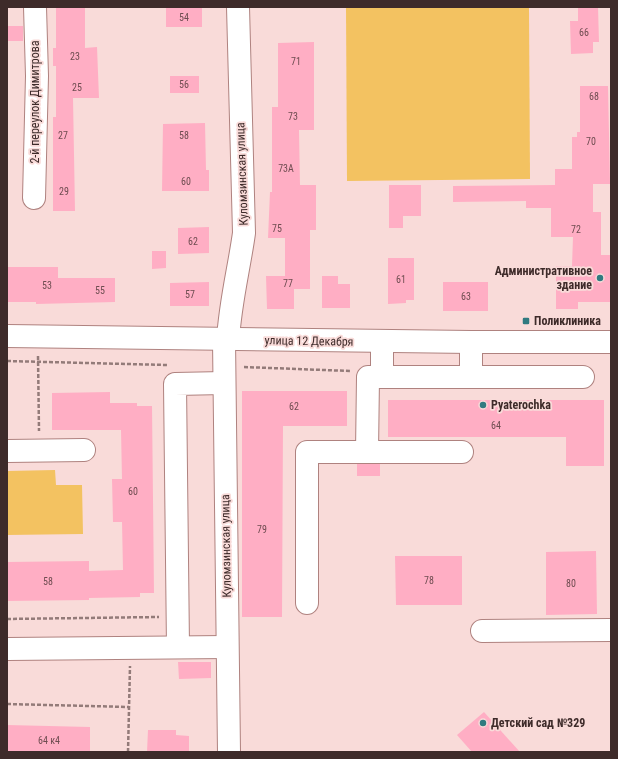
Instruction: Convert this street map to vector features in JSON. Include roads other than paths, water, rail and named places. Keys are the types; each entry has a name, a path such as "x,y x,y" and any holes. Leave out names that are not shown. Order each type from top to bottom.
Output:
{"street":[{"name":"2-й переулок Димитрова","path":"34,198 37,76 35,7"},
{"name":"Куломзинская улица","path":"229,752 224,383 229,313 239,267 244,233 238,7"},
{"name":"улица 12 Декабря","path":"7,336 38,338 226,340 611,342"},
{"path":"382,341 382,377"},
{"path":"471,342 471,377"},
{"path":"367,452 368,377 583,377"},
{"path":"178,647 175,384 224,383"},
{"path":"7,451 84,450"},
{"path":"307,603 307,452 462,452"},
{"path":"482,631 611,630"},
{"path":"7,649 227,647"}],"place":[{"name":"Административное здание","path":"600,278"},
{"name":"Поликлиника","path":"526,321"},
{"name":"Pyaterochka","path":"483,405"},
{"name":"Детский сад №329","path":"483,723"}]}
